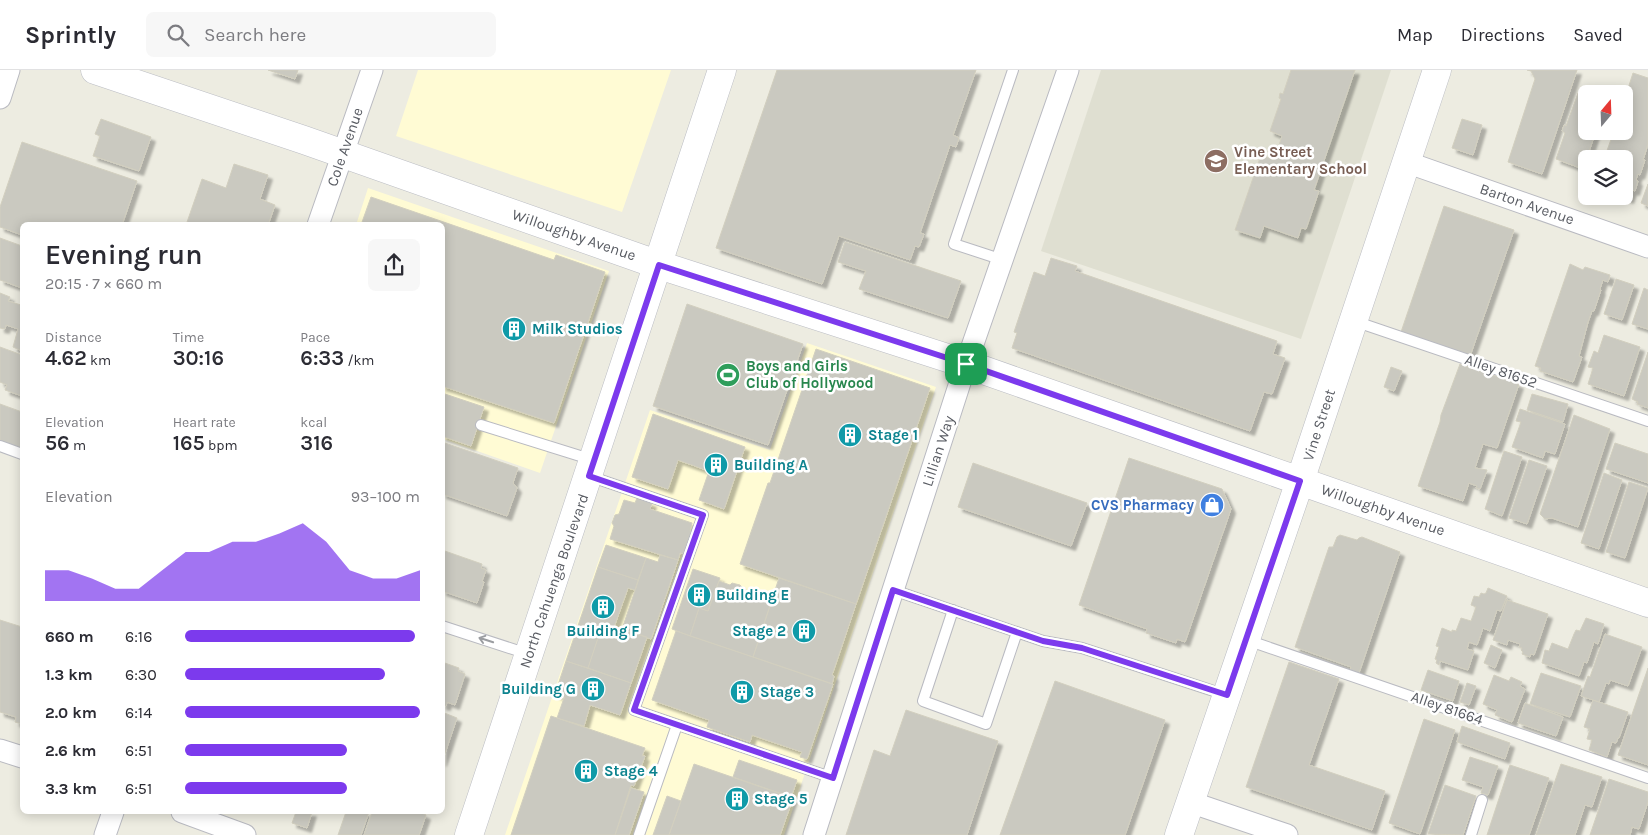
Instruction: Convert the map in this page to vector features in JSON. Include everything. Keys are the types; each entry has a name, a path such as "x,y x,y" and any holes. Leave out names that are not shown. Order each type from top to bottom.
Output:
{"street":[{"path":"0,98 9,70"},
{"name":"Willoughby Avenue","path":"96,70 659,265 966,364 1648,603"},
{"name":"Cole Avenue","path":"319,222 372,70"},
{"name":"North Cahuenga Boulevard","path":"469,835 722,70"},
{"name":"Lillian Way","path":"814,835 966,364 1068,70"},
{"name":"Vine Street","path":"1179,835 1300,481 1437,70"},
{"name":"Barton Avenue","path":"1406,162 1648,246"},
{"path":"0,750 20,756"},
{"path":"1190,802 1287,835"},
{"path":"105,835 112,814"},
{"path":"187,814 235,833"}],"lane":[{"path":"1003,260 954,244 1013,70"},
{"name":"Alley 81652","path":"1353,321 1648,421"},
{"path":"481,425 703,515 634,710 833,778"},
{"path":"0,446 20,453"},
{"path":"893,590 1043,641 1082,648 1227,695"},
{"path":"953,610 923,702 986,724 1017,632"},
{"path":"445,627 529,654"},
{"name":"Alley 81664","path":"1246,639 1648,778"},
{"path":"639,835 678,725"},
{"path":"1471,835 1482,800"}],"shaded area":[{"path":"418,70 671,70 622,212 396,136"},
{"name":"Vine Street Elementary School","path":"1101,70 1391,70 1301,339 1041,251"},
{"name":"Milk Studios","path":"368,188 609,271 540,473 445,440 445,222 357,222"},
{"path":"807,343 936,387 784,835 505,835 650,410 770,450"}],"building":[{"path":"268,70 298,70 295,79"},
{"path":"777,70 976,70 953,135 959,138 956,147 950,145 920,233 924,234 919,247 915,246 910,260 839,236 822,284 716,248"},
{"path":"1291,70 1355,70 1314,190 1319,191 1306,229 1301,228 1298,238 1264,226 1260,238 1235,230 1261,155 1274,160 1282,136 1270,131 1281,99 1279,98 1280,93 1283,94"},
{"path":"1527,70 1577,70 1542,174 1508,162 1535,79 1531,71"},
{"path":"1633,73 1648,78 1648,144 1640,175 1638,174 1636,180 1638,181 1635,191 1633,190 1633,150 1607,150 1611,140 1633,140 1633,85 1629,85"},
{"path":"1578,93 1578,140 1593,140 1590,150 1578,150 1578,167 1556,159 1565,133 1562,131 1564,125 1566,126"},
{"path":"101,119 151,137 139,171 93,156 100,136 95,134"},
{"path":"1462,119 1482,125 1473,155 1452,148"},
{"path":"22,142 137,181 123,222 20,222 20,234 0,227 0,207"},
{"path":"234,164 268,175 260,199 275,205 269,222 187,222 202,179 226,188"},
{"path":"1648,184 1648,206 1641,203"},
{"name":"Milk Studios","path":"371,197 444,222 362,222"},
{"path":"1444,206 1514,230 1470,356 1401,332"},
{"name":"Milk Studios","path":"445,222 554,260 556,255 605,272 554,423 445,387"},
{"path":"0,238 20,245 20,287 0,280"},
{"path":"845,242 961,281 948,318 859,289 866,271 838,262"},
{"path":"1051,258 1077,266 1075,271 1277,341 1273,354 1285,358 1272,394 1264,392 1250,431 1012,348 1017,333 1014,332 1034,272 1045,276"},
{"path":"1570,264 1583,270 1585,267 1610,275 1608,282 1603,280 1594,311 1592,311 1588,322 1579,356 1582,357 1573,382 1540,371 1541,368 1535,366"},
{"path":"1616,279 1634,285 1622,320 1604,314"},
{"path":"1644,288 1648,290 1648,329 1632,324"},
{"path":"0,293 10,297 8,301 20,305 20,350 13,347 18,329 6,325 5,329 0,328"},
{"name":"Boys and Girls Club of Hollywood","path":"687,304 803,344 768,445 653,406"},
{"path":"1604,335 1640,347 1624,396 1588,384 1593,368 1588,367 1594,351 1598,353"},
{"path":"0,347 20,354 20,395 5,390 7,385 0,382"},
{"name":"Stage 1","path":"816,349 930,388 856,604 740,564"},
{"path":"1648,352 1648,408 1637,404 1638,402 1632,399"},
{"path":"1460,364 1519,384 1497,448 1483,444 1475,468 1487,470 1480,489 1469,483 1463,501 1418,486"},
{"path":"1391,367 1402,371 1394,391 1384,387"},
{"path":"445,394 484,407 471,446 445,437"},
{"path":"1532,394 1568,404 1563,422 1527,410"},
{"path":"0,404 20,411 20,449 0,442"},
{"path":"1520,409 1565,424 1555,454 1545,451 1543,458 1512,447 1521,422 1516,421"},
{"name":"Building A","path":"653,414 745,447 724,509 699,500 709,471 678,460 668,489 632,477"},
{"path":"1574,415 1610,429 1578,527 1552,518 1545,519 1540,514"},
{"path":"445,443 518,468 513,483 517,488 507,516 445,495"},
{"path":"1615,443 1648,454 1648,483 1606,469"},
{"path":"1504,451 1522,457 1502,516 1485,509"},
{"path":"1129,458 1222,489 1231,509 1185,642 1177,639 1176,643 1146,633 1147,629 1079,605"},
{"path":"1529,460 1547,466 1527,524 1509,518"},
{"path":"973,463 1087,503 1071,546 958,507"},
{"path":"1604,473 1622,480 1599,549 1581,543"},
{"path":"1629,482 1648,488 1625,558 1606,552"},
{"path":"637,498 652,503 650,509 692,523 690,531 693,532 686,554 680,553 678,560 610,539 614,526 612,523 615,515 619,514 624,500 635,503"},
{"path":"1340,535 1357,540 1362,537 1400,552 1359,673 1350,670 1351,667 1295,647 1329,547 1333,547 1337,537"},
{"path":"606,545 646,558 638,580 598,567"},
{"path":"445,551 482,564 481,568 486,570 477,603 445,592"},
{"path":"660,555 678,560 651,639 622,629 646,558 658,562"},
{"name":"Building F","path":"598,567 638,580 635,590 628,588 614,627 603,623 588,668 566,661"},
{"name":"Building E","path":"693,569 720,578 708,611 699,608 690,636 672,629"},
{"name":"Stage 2","path":"779,578 856,604 832,675 834,676 832,684 753,657"},
{"path":"719,581 730,585 732,583 740,585 743,590 772,600 753,657 690,636 699,608 708,611"},
{"path":"1488,588 1507,596 1501,611 1497,610 1490,631 1483,628 1477,645 1469,642 1467,649 1474,651 1468,670 1440,661 1439,665 1435,659 1439,647 1436,646 1442,628 1452,632 1452,630 1456,631 1461,618 1471,621 1476,607 1471,605 1474,596 1479,597 1481,593 1486,593"},
{"path":"1507,600 1548,614 1534,655 1531,654 1530,657 1522,654 1522,648 1519,647 1520,644 1508,640 1507,645 1493,640"},
{"path":"1586,618 1604,624 1598,644 1594,642 1587,663 1584,662 1579,676 1542,663 1545,650 1549,651 1552,643 1568,649 1576,630 1580,631"},
{"path":"0,620 20,626 20,723 15,722 16,717 0,712"},
{"path":"603,623 647,637 631,683 588,668"},
{"name":"Stage 3","path":"676,631 833,684 807,759 800,757 802,752 752,735 750,742 707,727 709,720 652,700"},
{"path":"1605,634 1642,647 1628,686 1610,680 1609,684 1606,683 1599,702 1581,696 1588,676 1590,677"},
{"path":"1491,645 1502,650 1495,668 1484,663"},
{"name":"Building G","path":"566,661 631,683 620,715 590,705 584,726 557,718 565,698 555,694"},
{"path":"1289,662 1339,679 1309,765 1385,791 1372,830 1246,787"},
{"path":"445,663 459,668 458,671 465,674 455,705 447,702 446,706"},
{"path":"1648,668 1648,765 1618,755"},
{"path":"1428,670 1459,681 1453,701 1421,690"},
{"path":"1541,673 1581,686 1570,717 1530,704"},
{"path":"1494,675 1509,681 1511,677 1522,682 1520,686 1525,689 1512,722 1495,715 1497,710 1483,704"},
{"path":"1055,681 1165,720 1125,835 1000,835"},
{"path":"1467,683 1476,686 1469,705 1460,702"},
{"path":"1593,700 1628,712 1619,738 1616,743 1612,742 1607,757 1589,750 1592,740 1587,739 1590,729 1584,727"},
{"path":"1525,703 1563,717 1556,736 1518,723"},
{"path":"906,710 998,741 967,835 846,835 874,750 890,756"},
{"path":"445,713 457,718 445,753"},
{"name":"Stage 4","path":"551,716 645,748 642,756 645,756 634,786 631,785 615,835 511,835"},
{"path":"1424,719 1455,730 1420,834 1389,823"},
{"path":"1462,726 1510,743 1505,759 1457,742"},
{"path":"1470,757 1498,766 1488,795 1481,793 1483,787 1462,780"},
{"path":"739,760 797,780 791,797 733,777"},
{"name":"Stage 5","path":"694,764 793,798 780,835 669,835"},
{"path":"1561,764 1602,777 1592,807 1585,805 1575,835 1536,835"},
{"path":"1510,765 1549,778 1529,835 1487,835"},
{"path":"1609,779 1648,792 1648,802 1639,829 1632,827 1630,835 1590,835"},
{"path":"1445,785 1476,796 1463,835 1428,834"},
{"path":"631,788 644,792 629,835 615,835"},
{"path":"667,796 681,801 669,835 653,835"},
{"path":"295,814 311,814 307,828 292,823"},
{"path":"345,814 368,814 361,835 338,835"},
{"path":"371,814 426,815 419,835 364,835"}],"place":[{"name":"Vine Street Elementary School","path":"1216,161"},
{"name":"Milk Studios","path":"514,329"},
{"name":"Boys and Girls Club of Hollywood","path":"728,375"},
{"name":"Stage 1","path":"850,435"},
{"name":"Building A","path":"716,465"},
{"name":"CVS Pharmacy","path":"1212,505"},
{"name":"Building E","path":"699,595"},
{"name":"Building F","path":"603,607"},
{"name":"Stage 2","path":"804,631"},
{"name":"Building G","path":"593,689"},
{"name":"Stage 3","path":"742,692"},
{"name":"Stage 4","path":"586,771"},
{"name":"Stage 5","path":"737,799"}],"route":[{"path":"659,265 966,364 1300,481 1227,695 1082,648 1043,641 893,590 833,778 634,710 703,515 589,476 659,265"}]}
